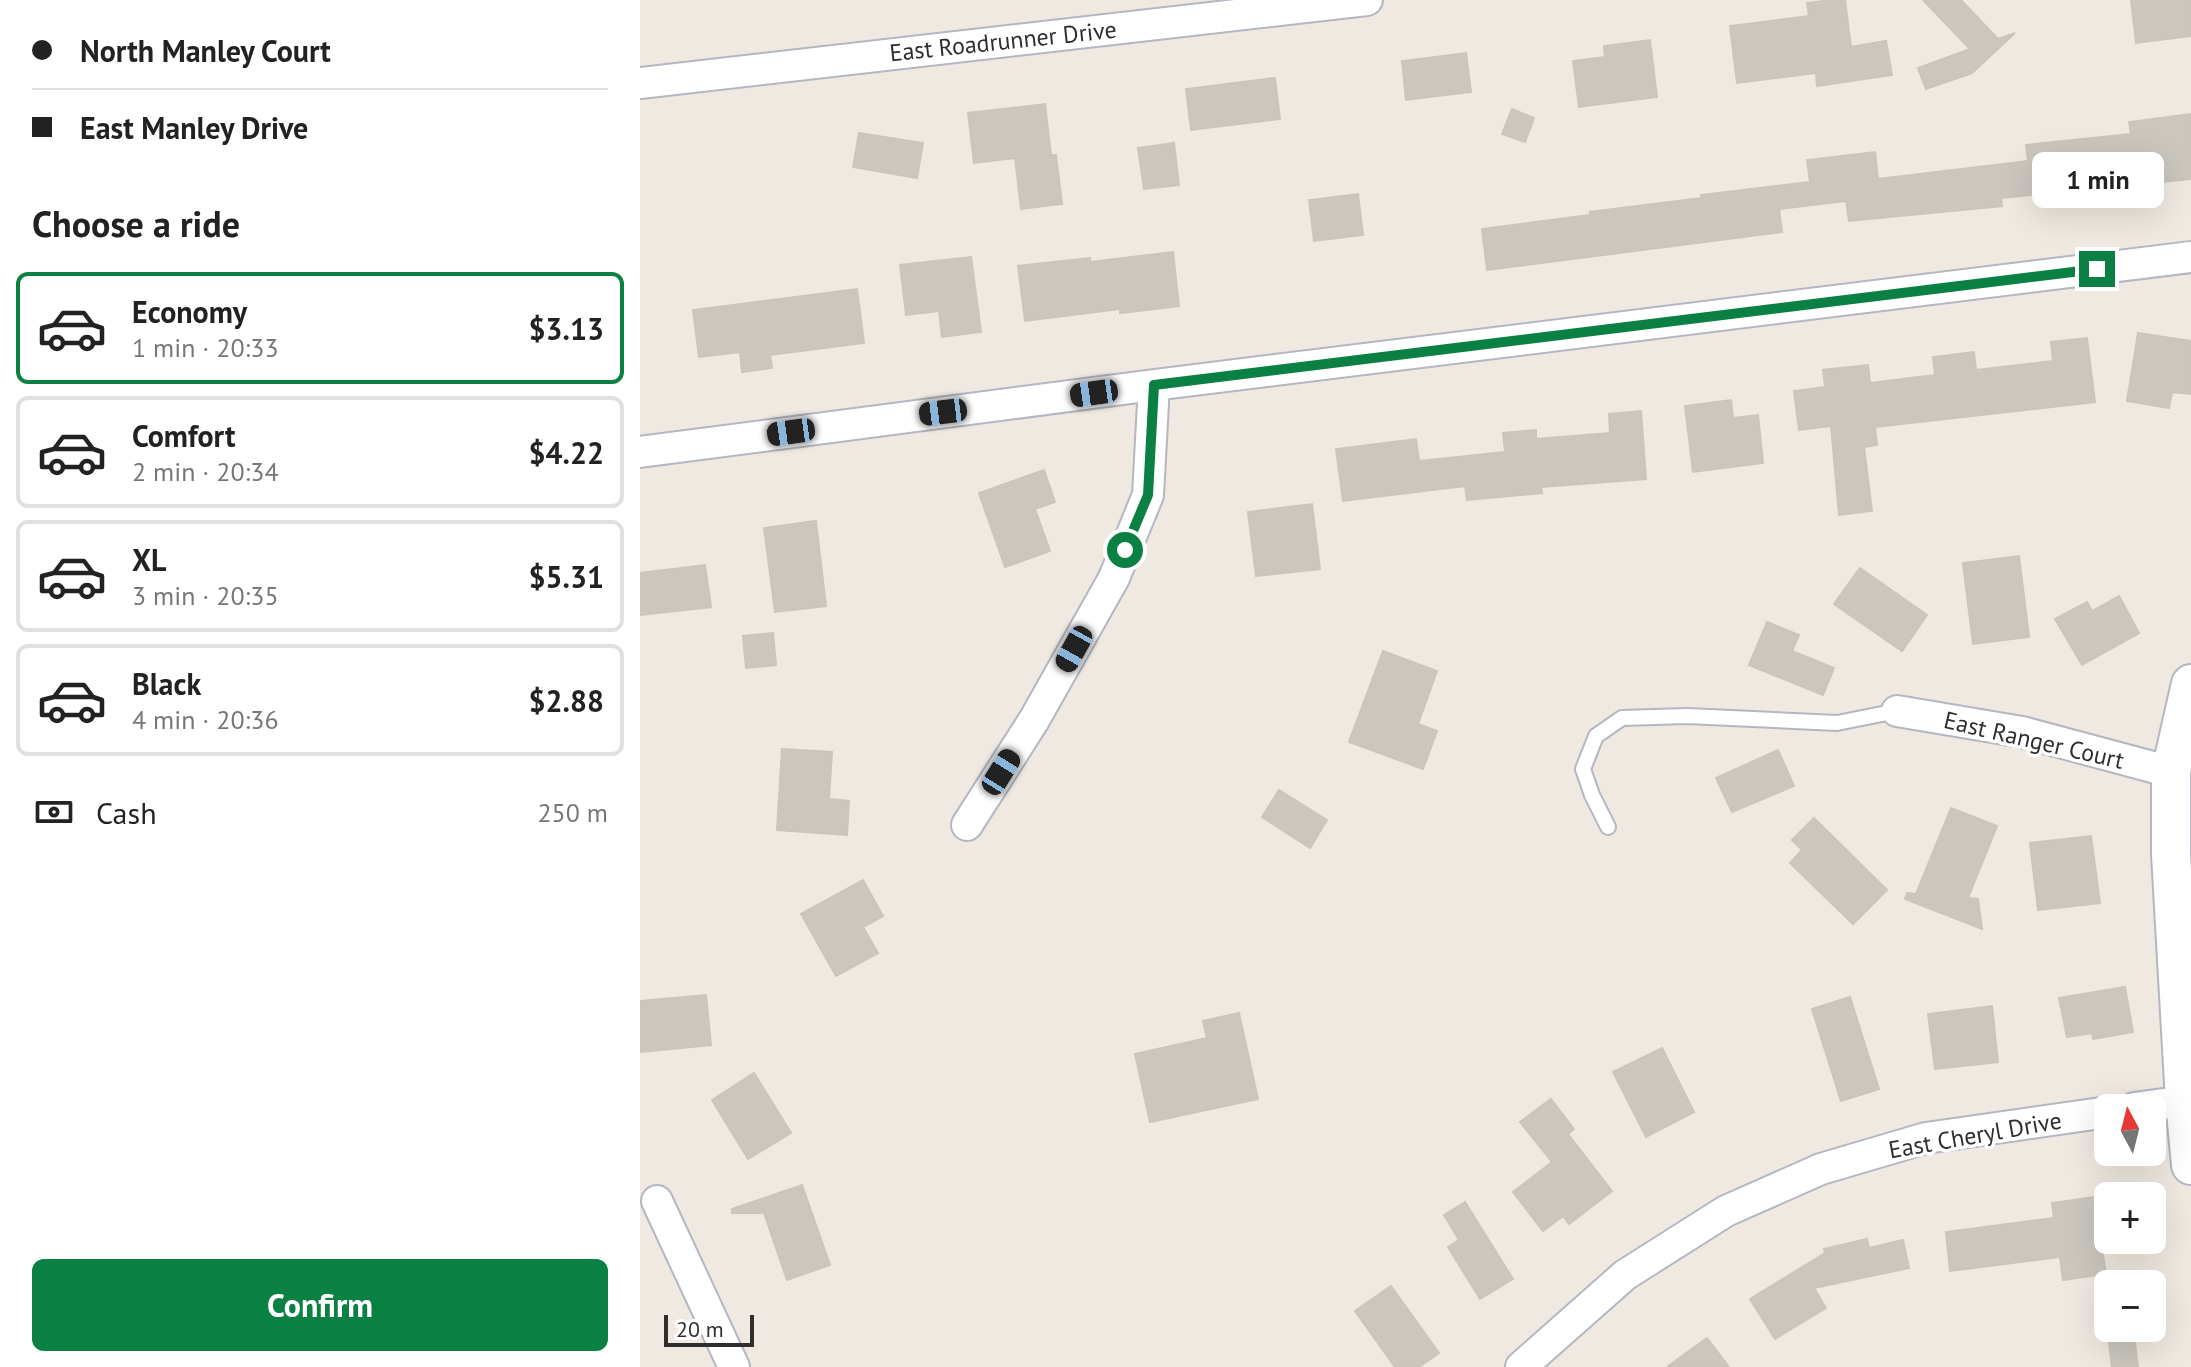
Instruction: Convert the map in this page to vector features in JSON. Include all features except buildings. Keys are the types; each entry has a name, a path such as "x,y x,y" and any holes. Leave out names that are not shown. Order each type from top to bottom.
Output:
{"street":[{"name":"East Roadrunner Drive","path":"640,83 1367,0"},
{"path":"640,452 2191,257"},
{"path":"967,825 1034,720 1114,578 1148,495 1154,385"},
{"path":"2191,684 2171,772 2171,854 2191,1165"},
{"name":"East Ranger Court","path":"1897,711 2022,732 2171,772"},
{"path":"2166,1104 2185,1101"},
{"name":"East Cheryl Drive","path":"1521,1367 1625,1275 1726,1211 1821,1169 1926,1138 2094,1114"},
{"path":"657,1201 734,1367"}],"lane":[{"path":"1608,827 1583,769 1596,736 1622,718 1687,716 1837,723 1897,711"}],"route":[{"path":"1125,550 1148,495 1154,385 2097,269"}]}
